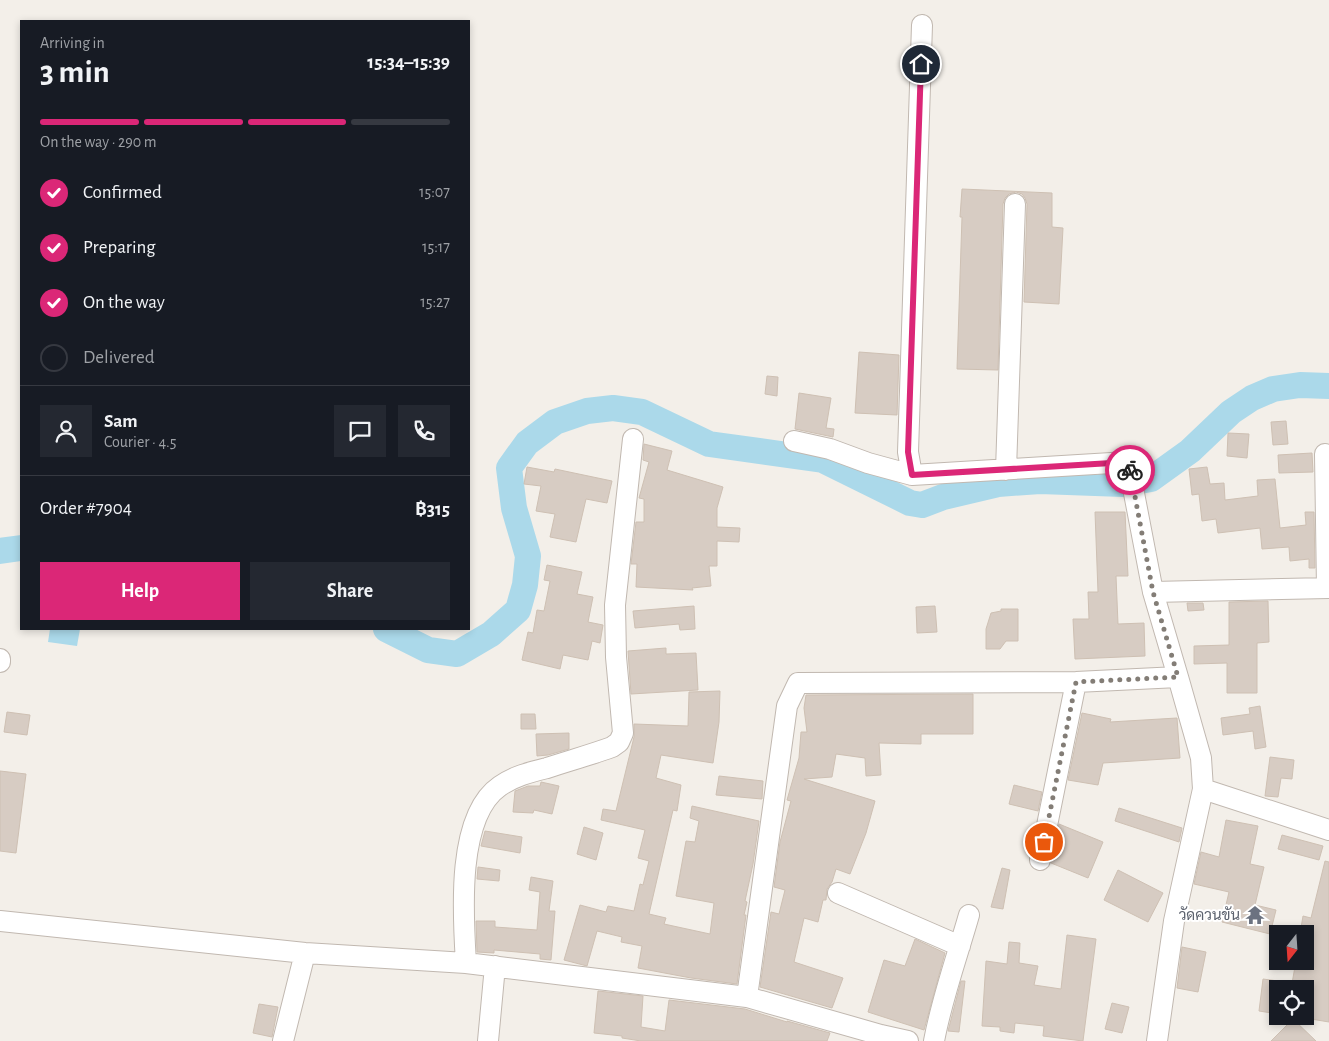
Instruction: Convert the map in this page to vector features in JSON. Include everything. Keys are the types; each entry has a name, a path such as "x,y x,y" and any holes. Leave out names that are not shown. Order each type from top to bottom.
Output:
{"street":[{"path":"912,475 908,452 922,25"},
{"path":"1006,470 1015,204"},
{"path":"466,963 463,880 466,861 482,805 490,794 502,784 519,776 612,747 620,742 623,733 616,657 615,605 633,439"},
{"path":"794,441 830,450 868,464 912,475 1128,462 1153,592 1201,758 1203,789 1174,921 1157,1041"},
{"path":"1153,592 1328,588 1325,454"},
{"path":"747,997 787,706 798,683 1076,682 1178,677"},
{"path":"1040,860 1076,682"},
{"path":"1203,789 1329,830"},
{"path":"838,892 960,946"},
{"path":"934,1041 939,1012 969,915"},
{"path":"0,921 305,953 466,963 747,997 908,1041"},
{"path":"283,1041 305,953"},
{"path":"488,1041 495,966"}],"water":[{"path":"50,630 80,630 77,646 48,642"}],"building":[{"path":"962,189 1052,193 1052,227 1063,228 1059,304 1024,302 1027,204 1022,194 1016,192 1009,194 1005,198 1003,204 998,370 957,369"},
{"path":"859,352 899,355 897,415 855,413"},
{"path":"767,376 778,377 777,396 765,394"},
{"path":"799,393 831,398 826,428 834,429 833,437 795,429"},
{"path":"1286,421 1288,444 1273,445 1271,422"},
{"path":"1228,433 1249,434 1247,458 1227,456"},
{"path":"644,444 672,451 667,470 723,487 717,508 717,527 740,528 739,542 717,541 717,566 709,566 711,586 692,588 693,590 636,587 637,564 631,564 636,522 644,522 644,499 639,498 649,462 643,460"},
{"path":"1312,453 1313,472 1279,473 1278,455"},
{"path":"527,467 554,472 555,469 612,481 607,503 586,499 576,542 550,537 555,514 536,511 541,486 524,484"},
{"path":"1207,467 1210,484 1224,483 1225,500 1258,496 1257,480 1275,479 1280,528 1306,525 1305,512 1314,512 1315,568 1309,568 1309,559 1290,561 1289,547 1262,549 1260,528 1218,533 1216,519 1202,521 1199,494 1192,495 1189,469"},
{"path":"1095,512 1125,512 1128,576 1116,576 1118,624 1144,623 1145,656 1075,659 1073,619 1089,619 1088,592 1098,592"},
{"path":"547,565 582,572 577,594 593,597 588,622 603,625 600,643 592,641 588,660 563,655 560,669 522,660 528,632 533,633 537,610 544,611 550,581 544,580"},
{"path":"1268,601 1269,642 1257,643 1257,693 1227,693 1227,663 1194,664 1194,646 1229,645 1229,602"},
{"path":"1187,603 1203,603 1204,610 1188,611"},
{"path":"694,606 695,629 680,630 679,624 635,628 633,611"},
{"path":"935,606 937,632 917,633 916,607"},
{"path":"1001,609 1018,609 1018,641 1006,641 1000,649 986,649 986,629 991,613 1001,611"},
{"path":"666,648 666,654 696,653 698,690 631,694 628,651"},
{"path":"720,691 719,722 713,763 661,755 656,778 681,785 677,811 673,810 649,914 666,918 664,924 710,934 714,903 676,896 686,841 695,842 699,821 690,818 692,806 759,821 753,864 745,901 747,902 744,915 746,915 737,984 638,968 642,946 621,942 622,937 597,931 587,966 564,960 580,905 606,912 608,906 634,911 640,884 643,885 649,861 638,858 645,830 601,820 603,809 616,811 634,737 634,724 688,726 689,692"},
{"path":"973,694 973,734 921,734 921,744 879,743 881,775 866,776 865,758 836,754 832,777 804,779 875,801 866,833 850,874 836,869 832,882 827,889 826,900 823,900 818,922 804,918 794,962 843,978 832,1008 760,987 771,912 779,914 785,890 774,887 780,842 791,801 787,800 799,758 801,732 807,732 804,708 806,695"},
{"path":"1260,706 1266,747 1255,749 1253,731 1223,735 1221,718 1250,714 1249,708"},
{"path":"7,712 30,715 27,735 4,732"},
{"path":"1082,713 1111,719 1110,722 1177,718 1180,758 1103,763 1098,785 1068,780"},
{"path":"521,714 535,714 536,729 521,729"},
{"path":"569,733 569,749 537,756 536,734"},
{"path":"1270,757 1294,760 1292,779 1281,778 1278,797 1265,796"},
{"path":"0,771 26,774 16,853 0,851"},
{"path":"719,776 763,781 762,799 716,795"},
{"path":"541,782 559,786 552,814 534,810 533,813 513,812 515,791 528,786 540,786"},
{"path":"1014,785 1042,792 1038,811 1009,804"},
{"path":"1119,808 1182,828 1179,842 1115,821"},
{"path":"1226,820 1258,826 1250,864 1264,867 1255,905 1276,910 1272,925 1269,925 1269,934 1222,922 1229,892 1194,884 1201,852 1219,857"},
{"path":"1059,824 1103,842 1088,878 1051,863"},
{"path":"584,827 603,833 596,860 577,854"},
{"path":"485,831 522,837 520,853 481,846"},
{"path":"1282,835 1323,846 1319,860 1278,849"},
{"path":"1325,861 1329,862 1329,1022 1314,1020 1314,980 1293,980 1294,970 1314,970 1314,925 1302,925 1303,916 1311,918"},
{"path":"478,867 500,870 499,881 477,879"},
{"path":"1002,868 1010,870 1003,909 991,907"},
{"path":"1118,870 1163,893 1148,922 1104,900"},
{"path":"531,877 553,881 549,911 555,911 551,960 540,959 540,954 494,950 494,953 477,952 476,921 495,921 495,927 537,930 540,892 529,890"},
{"path":"1067,935 1096,939 1083,1041 1043,1036 1044,1026 1015,1023 1014,1033 1000,1031 1000,1027 982,1026 986,961 1007,964 1009,942 1020,943 1019,963 1038,966 1034,985 1061,989"},
{"path":"915,939 945,953 924,1030 868,1012 884,960 905,966"},
{"path":"1182,947 1206,952 1198,992 1177,988"},
{"path":"1263,979 1270,980 1269,1013 1259,1011"},
{"path":"961,981 965,981 959,1032 948,1031"},
{"path":"598,991 643,996 641,1027 665,1031 669,1000 745,1009 830,1033 827,1041 641,1041 622,1038 622,1036 594,1033"},
{"path":"1112,1003 1129,1007 1122,1033 1105,1029"},
{"path":"259,1004 278,1007 272,1037 253,1033"},
{"path":"1287,1025 1299,1025 1316,1041 1271,1041"}],"waterway":[{"path":"388,630 428,650 457,654 491,634 518,610 525,585 528,556 514,508 509,468 527,443 555,422 587,411 613,408 642,412 709,444 823,460 910,503 922,505 943,497 998,484 1040,481 1123,484 1151,479 1190,451 1231,412 1252,398 1273,389 1300,385 1329,386"},
{"path":"0,551 20,548"}],"way so far":[{"path":"1044,842 1076,682 1178,677 1153,592 1130,470"}],"place":[{"name":"วัดควนขัน","path":"1255,915"}],"route":[{"path":"921,64 908,452 912,475 1128,462 1130,470"}]}
